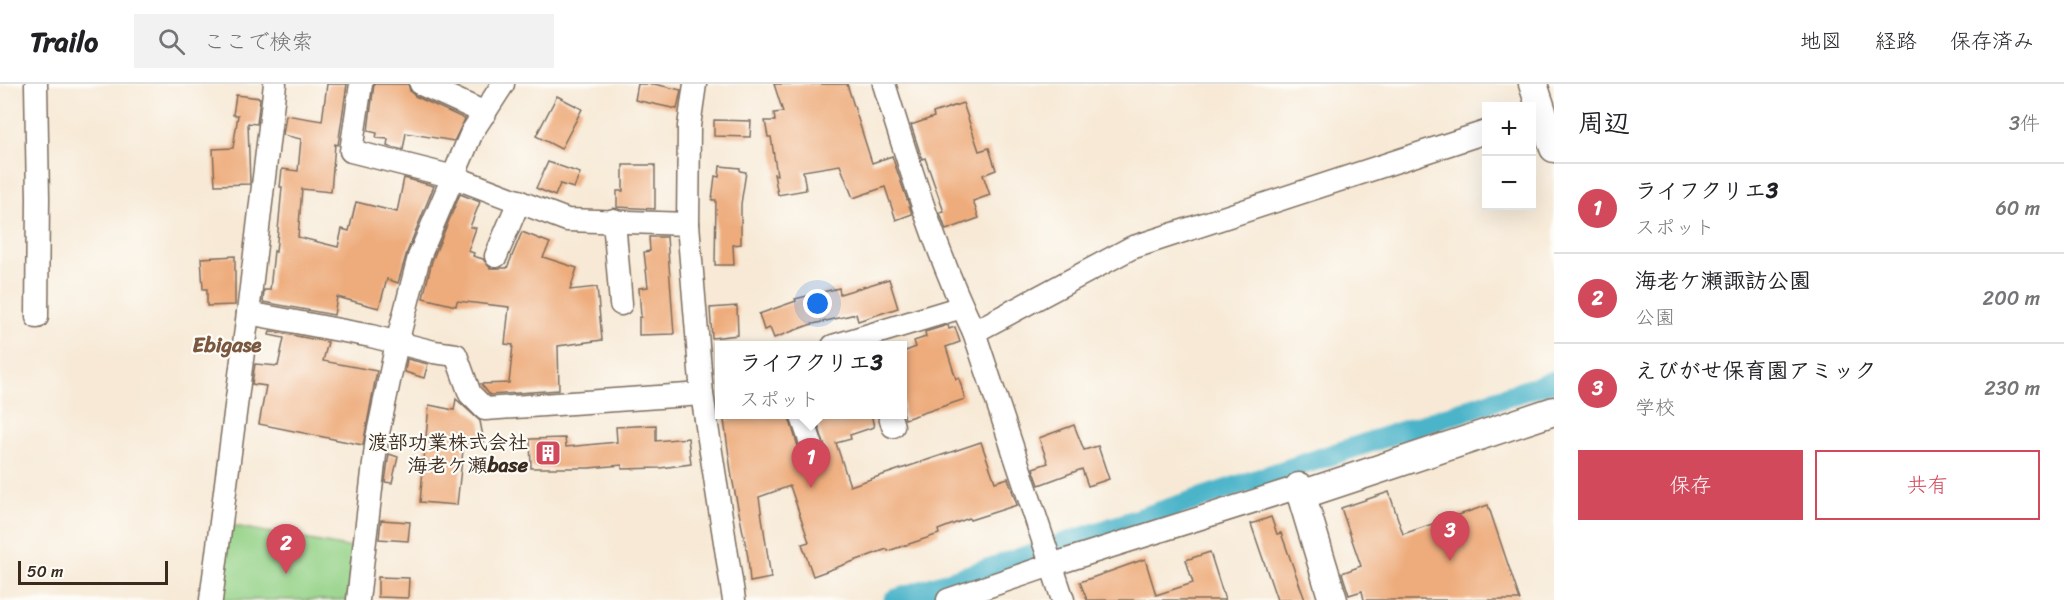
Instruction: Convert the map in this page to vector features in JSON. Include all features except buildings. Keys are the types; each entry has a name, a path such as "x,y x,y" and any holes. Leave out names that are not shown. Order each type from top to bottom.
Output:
{"street":[{"path":"36,84 37,317"},
{"path":"211,600 275,84"},
{"path":"361,84 351,151 454,177 567,220 688,224"},
{"path":"421,84 485,113"},
{"path":"358,600 377,438 397,343 419,257 472,132 503,84"},
{"path":"695,84 689,126 688,224 734,600"},
{"path":"884,84 912,173 962,307 974,332 1063,600"},
{"path":"1533,84 1554,148"},
{"path":"974,332 1131,248 1482,133"},
{"path":"496,256 519,201"},
{"path":"614,220 621,304"},
{"path":"866,340 962,307"},
{"path":"248,313 456,355 470,394 485,409 708,387"},
{"path":"948,600 1051,565 1300,491 1554,411"},
{"path":"803,419 813,449"},
{"path":"1300,491 1334,600"}],"green space":[{"path":"229,525 353,548 348,600 219,600"}],"waterway":[{"path":"894,600 1554,381"}],"place":[{"name":"渡部功業株式会社 海老ケ瀬base","path":"548,453"},
{"name":"ライフクリエ3","path":"811,488"},
{"name":"えびがせ保育園アミック","path":"1450,561"},
{"name":"海老ケ瀬諏訪公園","path":"286,574"}],"district":[{"name":"Ebigase","path":"227,345"}]}
